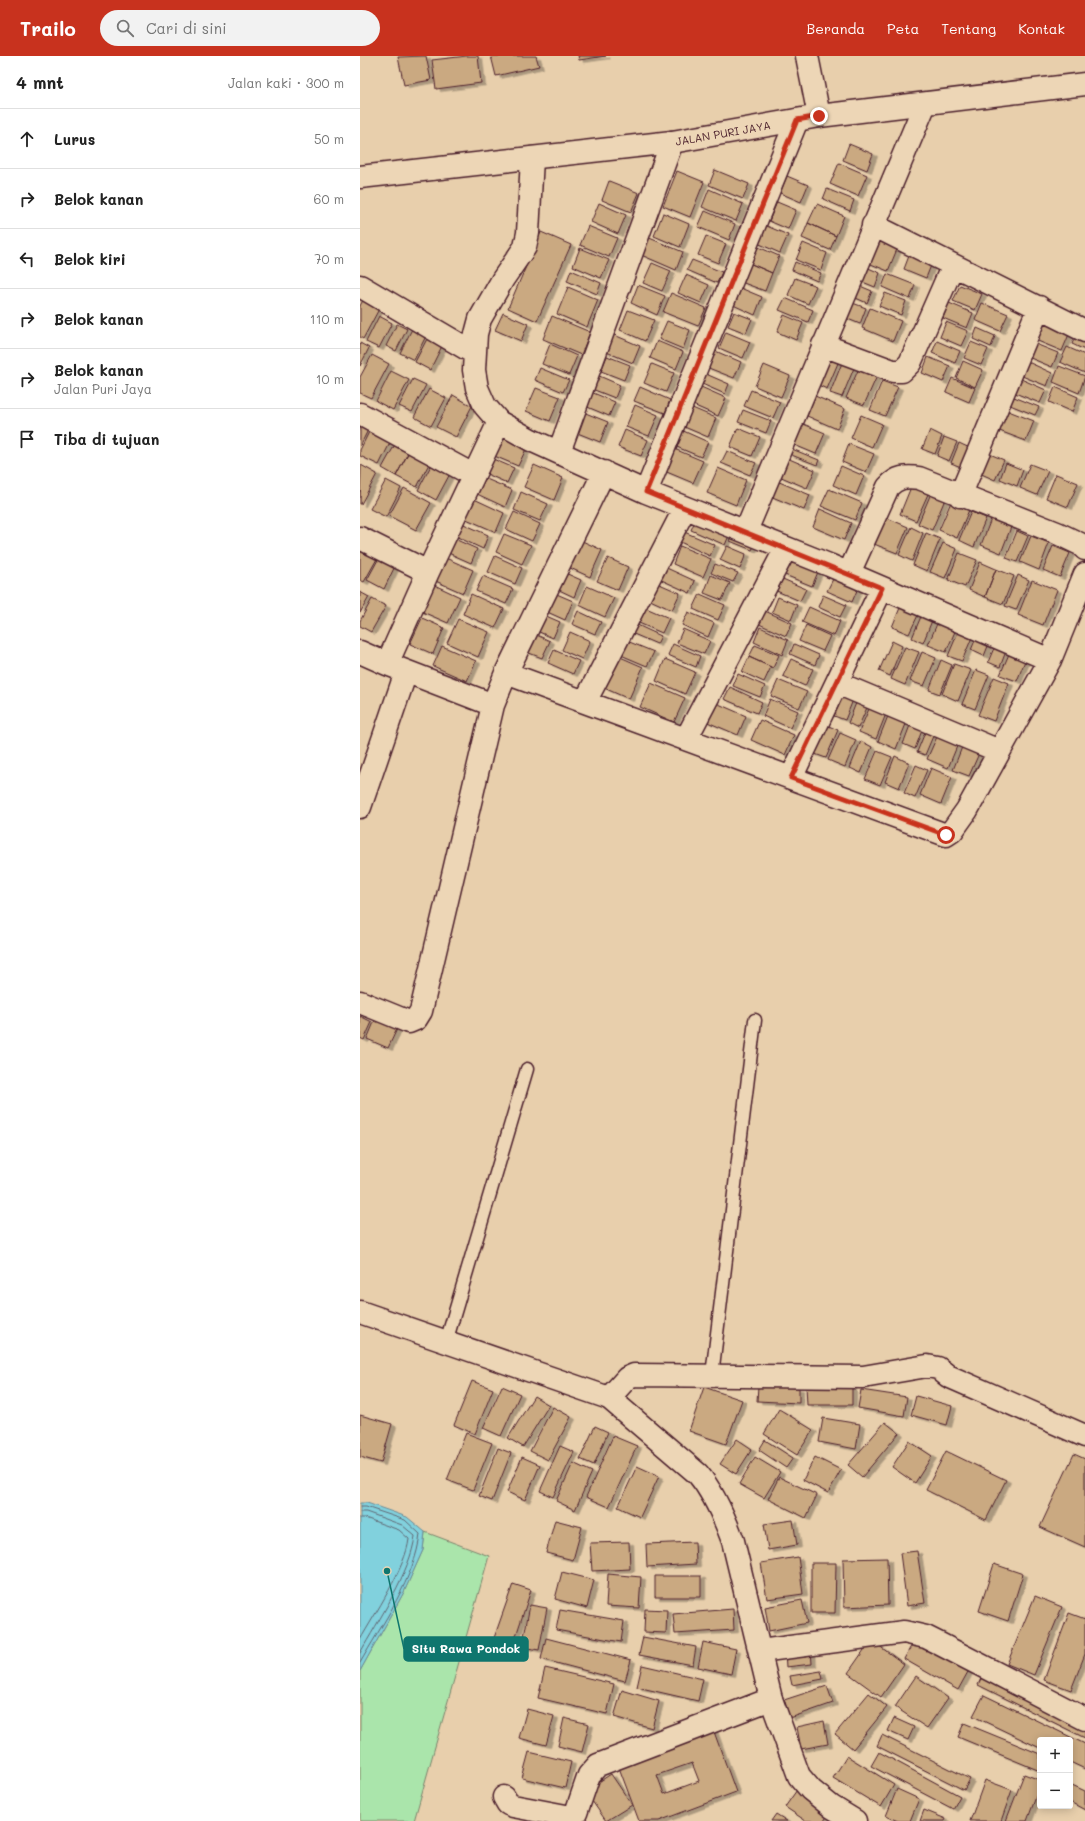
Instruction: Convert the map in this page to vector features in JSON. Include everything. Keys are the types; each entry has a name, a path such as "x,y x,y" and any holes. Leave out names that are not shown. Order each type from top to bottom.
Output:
{"street":[{"path":"807,56 819,116"},
{"name":"JALAN PURI JAYA","path":"360,177 672,142 819,116 1085,84"},
{"path":"746,532 873,225 925,104"},
{"path":"646,492 797,120"},
{"path":"559,452 672,142"},
{"path":"532,158 528,233 525,247 503,279 480,320 474,353 477,388 485,406 499,422 531,440 646,492 849,574 1050,660"},
{"path":"873,225 1085,330"},
{"path":"823,345 893,371 902,371 910,363 953,264"},
{"path":"360,286 474,353"},
{"path":"960,496 1039,307"},
{"path":"360,414 473,475"},
{"path":"360,807 366,768 396,668 428,572 499,422"},
{"path":"360,1002 409,1022 416,1019 421,1011 493,705 506,673 604,472"},
{"path":"849,574 888,487 898,478 908,476 919,478 960,496 1057,533 1080,544 1085,549"},
{"path":"584,702 685,508"},
{"path":"360,538 428,572"},
{"path":"686,739 786,548"},
{"path":"506,673 946,835 952,831 966,810 1050,660 1085,574"},
{"path":"791,778 882,588"},
{"path":"360,652 396,668 493,705"},
{"path":"837,683 999,751"},
{"path":"360,1312 609,1398 698,1474 705,1482 728,1526 771,1699 800,1776 816,1794 832,1807 855,1821"},
{"path":"609,1398 627,1378 634,1375 863,1377 927,1366 938,1368 948,1376 1085,1436"},
{"path":"760,1651 904,1632 914,1633 938,1643 1085,1719"},
{"path":"504,1797 508,1804 513,1806 571,1817 576,1813 589,1775 598,1765 771,1699"}],"lane":[{"path":"712,1375 756,1020"},
{"path":"446,1342 527,1069"}],"green space":[{"path":"425,1532 489,1556 414,1821 360,1821 360,1671 404,1592 423,1550"}],"water":[{"path":"360,1503 367,1503 407,1517 425,1532 423,1550 404,1592 360,1671"}],"building":[{"path":"426,56 431,80 404,85 398,57"},
{"path":"478,56 481,83 436,89 432,60"},
{"path":"491,56 536,56 539,66 496,76"},
{"path":"578,56 606,56 579,60"},
{"path":"849,144 873,154 867,170 843,160"},
{"path":"839,163 867,175 858,196 830,184"},
{"path":"715,170 749,184 743,199 709,185"},
{"path":"677,171 704,182 690,217 663,206"},
{"path":"787,176 808,185 801,202 780,193"},
{"path":"609,181 639,193 631,212 602,200"},
{"path":"709,189 743,204 736,221 702,207"},
{"path":"827,189 854,200 850,211 823,199"},
{"path":"777,202 796,210 788,229 769,221"},
{"path":"599,203 626,215 618,234 591,222"},
{"path":"817,204 844,216 836,236 808,223"},
{"path":"705,211 735,224 729,240 698,227"},
{"path":"663,213 689,224 680,247 654,236"},
{"path":"808,223 836,236 830,250 802,238"},
{"path":"762,224 788,235 780,253 755,242"},
{"path":"588,226 617,238 609,257 580,245"},
{"path":"873,230 900,242 888,271 861,260"},
{"path":"541,232 571,245 537,321 508,308"},
{"path":"706,236 726,244 718,263 698,255"},
{"path":"647,237 683,252 676,270 639,254"},
{"path":"803,243 827,253 821,270 796,260"},
{"path":"756,246 779,256 772,273 749,263"},
{"path":"580,248 609,260 601,278 573,266"},
{"path":"912,248 934,258 926,278 904,269"},
{"path":"692,260 722,272 717,283 687,270"},
{"path":"795,262 821,273 817,281 792,270"},
{"path":"652,263 671,271 662,291 643,283"},
{"path":"749,263 772,273 765,291 741,282"},
{"path":"859,264 880,273 875,287 853,278"},
{"path":"571,270 601,283 597,294 567,281"},
{"path":"887,274 915,285 910,299 882,287"},
{"path":"686,275 709,285 701,303 678,293"},
{"path":"795,278 816,286 808,304 788,295"},
{"path":"853,283 872,291 867,303 849,295"},
{"path":"638,285 665,296 657,315 631,303"},
{"path":"960,285 982,294 975,310 953,301"},
{"path":"568,287 598,300 587,327 557,314"},
{"path":"738,287 762,297 755,315 731,304"},
{"path":"671,293 706,308 698,326 663,312"},
{"path":"885,293 906,301 901,315 879,306"},
{"path":"785,298 813,310 808,322 779,310"},
{"path":"363,300 379,309 363,339 360,337 360,306"},
{"path":"850,302 866,308 860,324 843,317"},
{"path":"949,303 973,313 967,328 943,318"},
{"path":"982,303 1008,314 1000,331 975,320"},
{"path":"870,308 901,321 893,341 862,328"},
{"path":"628,310 654,320 645,341 620,330"},
{"path":"734,312 752,319 746,333 728,326"},
{"path":"503,313 528,324 521,341 495,330"},
{"path":"784,315 803,323 796,340 777,332"},
{"path":"379,316 392,323 379,348 366,342"},
{"path":"552,316 590,332 581,355 543,339"},
{"path":"1041,320 1070,332 1062,351 1033,339"},
{"path":"667,321 690,330 683,349 659,339"},
{"path":"946,322 968,331 961,346 940,337"},
{"path":"397,324 407,329 396,351 386,346"},
{"path":"977,328 995,336 991,347 973,339"},
{"path":"412,329 426,336 414,360 400,353"},
{"path":"1078,330 1085,333 1085,350 1072,344"},
{"path":"726,332 750,342 743,358 719,348"},
{"path":"612,334 640,346 633,363 604,351"},
{"path":"428,337 443,344 430,370 415,362"},
{"path":"657,341 683,352 676,369 650,358"},
{"path":"937,341 960,351 955,363 932,353"},
{"path":"971,342 988,349 981,365 964,358"},
{"path":"360,343 369,348 360,366"},
{"path":"1033,343 1058,353 1052,367 1028,357"},
{"path":"550,344 577,356 569,375 542,364"},
{"path":"1067,347 1085,355 1085,373 1060,362"},
{"path":"713,350 741,362 734,378 706,367"},
{"path":"372,355 389,364 371,398 360,393 360,377"},
{"path":"607,356 630,365 624,380 601,371"},
{"path":"928,357 950,366 943,382 922,373"},
{"path":"827,358 838,363 827,389 816,384"},
{"path":"963,361 983,370 975,387 956,378"},
{"path":"1028,362 1052,373 1047,386 1022,376"},
{"path":"842,363 854,368 842,397 830,393"},
{"path":"652,364 674,373 666,392 644,383"},
{"path":"764,365 790,376 781,397 755,386"},
{"path":"1059,366 1085,376 1079,393 1053,382"},
{"path":"540,368 569,380 563,392 535,380"},
{"path":"859,368 877,376 864,405 846,398"},
{"path":"391,371 409,380 393,410 376,401"},
{"path":"706,374 729,384 725,394 702,384"},
{"path":"597,375 620,385 615,398 592,389"},
{"path":"952,378 975,388 969,402 946,392"},
{"path":"413,379 426,385 412,412 399,406"},
{"path":"1021,379 1046,390 1040,403 1015,393"},
{"path":"882,381 898,387 885,416 870,410"},
{"path":"640,387 670,400 665,413 634,401"},
{"path":"701,387 726,398 718,416 693,405"},
{"path":"1055,387 1078,397 1072,412 1049,402"},
{"path":"536,388 560,397 550,421 526,411"},
{"path":"429,389 446,398 431,426 414,417"},
{"path":"751,390 780,402 773,418 744,406"},
{"path":"591,392 615,402 609,416 585,406"},
{"path":"453,395 472,406 456,437 436,427"},
{"path":"815,396 845,409 837,429 807,416"},
{"path":"1014,397 1039,407 1035,415 1010,405"},
{"path":"635,405 658,415 649,436 626,427"},
{"path":"690,407 716,418 708,437 682,426"},
{"path":"743,410 771,421 766,433 738,422"},
{"path":"1006,410 1034,421 1026,441 997,430"},
{"path":"583,412 608,422 600,442 575,432"},
{"path":"861,415 882,424 872,447 851,438"},
{"path":"360,420 370,426 360,446"},
{"path":"801,423 825,433 816,454 792,444"},
{"path":"372,426 393,437 379,465 360,456 360,450"},
{"path":"738,428 760,437 752,456 730,447"},
{"path":"679,429 708,442 701,457 672,445"},
{"path":"625,430 648,440 641,456 618,447"},
{"path":"930,430 942,436 935,454 922,449"},
{"path":"500,436 527,447 518,466 492,455"},
{"path":"944,437 957,442 949,461 937,456"},
{"path":"397,441 411,448 396,476 382,468"},
{"path":"959,443 974,450 966,469 951,463"},
{"path":"849,444 874,454 866,472 842,462"},
{"path":"672,448 703,461 693,483 662,470"},
{"path":"410,449 431,460 417,487 396,476"},
{"path":"792,449 819,460 817,465 789,454"},
{"path":"727,451 756,463 750,475 721,463"},
{"path":"985,452 1004,460 995,480 977,472"},
{"path":"486,456 514,468 507,483 480,471"},
{"path":"787,458 815,470 807,488 779,476"},
{"path":"434,460 452,470 436,500 418,490"},
{"path":"1006,463 1023,470 1017,486 1000,479"},
{"path":"1030,464 1048,471 1037,495 1020,488"},
{"path":"361,465 377,474 360,504"},
{"path":"534,465 563,478 554,500 524,487"},
{"path":"841,466 864,476 856,495 833,485"},
{"path":"718,468 746,480 736,505 707,493"},
{"path":"1056,474 1078,483 1068,507 1046,498"},
{"path":"484,478 512,490 505,507 477,494"},
{"path":"386,480 401,488 386,517 370,509"},
{"path":"777,481 810,495 804,510 770,496"},
{"path":"911,487 928,494 916,521 900,514"},
{"path":"404,488 431,503 416,530 389,516"},
{"path":"829,489 862,503 855,520 821,506"},
{"path":"932,491 946,497 932,530 918,524"},
{"path":"521,492 548,504 540,521 514,510"},
{"path":"472,498 504,513 496,532 464,518"},
{"path":"951,502 969,510 957,538 939,530"},
{"path":"820,509 851,523 844,540 813,527"},
{"path":"514,512 540,524 532,541 506,529"},
{"path":"971,512 986,518 974,547 959,540"},
{"path":"697,516 731,531 725,545 691,530"},
{"path":"885,517 908,527 897,553 874,544"},
{"path":"991,519 1011,527 1001,553 981,545"},
{"path":"457,521 488,535 483,549 451,534"},
{"path":"911,527 923,533 912,561 899,555"},
{"path":"682,531 715,545 710,556 678,541"},
{"path":"1017,531 1028,536 1017,562 1006,558"},
{"path":"734,532 756,542 752,550 730,541"},
{"path":"926,533 940,539 927,571 913,565"},
{"path":"504,534 531,545 522,564 496,552"},
{"path":"1031,536 1049,543 1039,570 1020,562"},
{"path":"450,537 477,549 471,563 444,551"},
{"path":"580,540 602,550 590,577 568,567"},
{"path":"943,543 957,549 945,578 930,572"},
{"path":"680,546 711,559 703,577 673,564"},
{"path":"727,546 746,554 740,569 720,560"},
{"path":"1053,546 1070,553 1060,577 1043,570"},
{"path":"360,547 378,557 364,582 360,580"},
{"path":"788,552 821,565 812,586 780,573"},
{"path":"959,553 977,560 965,587 948,580"},
{"path":"380,556 396,564 384,589 367,580"},
{"path":"441,556 473,570 463,593 431,579"},
{"path":"495,556 522,568 515,584 488,572"},
{"path":"608,558 628,567 618,590 597,581"},
{"path":"980,562 996,569 985,597 969,590"},
{"path":"715,564 738,573 733,582 711,573"},
{"path":"660,565 695,581 690,593 655,577"},
{"path":"996,569 1014,576 1003,604 985,597"},
{"path":"563,572 581,580 574,597 555,588"},
{"path":"711,575 730,583 722,600 704,593"},
{"path":"1018,575 1029,580 1016,610 1005,606"},
{"path":"483,576 513,589 506,604 476,591"},
{"path":"778,577 806,589 800,601 772,589"},
{"path":"834,577 858,588 852,602 827,591"},
{"path":"1032,580 1057,590 1043,625 1018,615"},
{"path":"655,582 680,593 672,610 648,599"},
{"path":"430,583 460,597 448,623 418,610"},
{"path":"587,586 614,598 605,617 579,605"},
{"path":"360,592 369,597 360,613"},
{"path":"552,592 573,601 565,620 543,610"},
{"path":"471,594 504,609 495,628 463,614"},
{"path":"700,594 725,605 718,620 693,609"},
{"path":"823,595 846,605 840,617 818,607"},
{"path":"778,597 797,605 791,620 772,612"},
{"path":"372,599 386,606 371,632 360,626 360,621"},
{"path":"902,603 920,611 909,634 892,627"},
{"path":"639,605 669,618 662,633 632,620"},
{"path":"809,607 840,621 834,636 802,622"},
{"path":"578,611 601,622 595,634 572,624"},
{"path":"765,611 792,623 786,636 759,624"},
{"path":"537,612 560,622 553,638 530,628"},
{"path":"688,612 714,623 708,637 682,625"},
{"path":"922,614 933,618 923,643 912,638"},
{"path":"422,618 444,628 433,654 410,644"},
{"path":"458,619 489,632 478,657 447,643"},
{"path":"939,619 957,627 946,652 928,645"},
{"path":"633,623 661,636 657,644 629,632"},
{"path":"806,625 830,636 823,651 799,641"},
{"path":"760,627 788,640 782,655 754,642"},
{"path":"683,629 710,641 704,654 677,643"},
{"path":"959,630 973,635 962,661 948,656"},
{"path":"979,631 992,636 984,656 971,650"},
{"path":"570,632 590,641 582,659 562,650"},
{"path":"532,633 550,641 542,658 524,651"},
{"path":"627,641 654,652 647,666 621,655"},
{"path":"892,641 902,646 890,676 879,671"},
{"path":"997,641 1008,646 1000,667 988,662"},
{"path":"673,644 700,656 696,667 668,655"},
{"path":"794,644 819,655 815,665 790,654"},
{"path":"755,645 779,655 773,668 749,657"},
{"path":"442,646 476,661 467,681 433,666"},
{"path":"905,647 919,652 905,685 891,679"},
{"path":"1012,647 1028,653 1017,681 1000,675"},
{"path":"554,650 579,661 573,674 548,663"},
{"path":"922,652 936,658 924,686 910,681"},
{"path":"618,656 643,667 629,699 604,688"},
{"path":"749,657 771,667 764,682 742,672"},
{"path":"665,659 695,672 685,694 656,681"},
{"path":"791,659 813,669 805,686 783,676"},
{"path":"941,660 952,665 940,694 929,690"},
{"path":"954,664 971,670 958,701 942,694"},
{"path":"976,670 989,675 975,709 962,704"},
{"path":"738,674 765,686 760,697 733,686"},
{"path":"994,677 1009,683 994,721 978,715"},
{"path":"778,680 807,692 799,708 771,696"},
{"path":"651,683 685,698 674,722 640,707"},
{"path":"730,687 762,702 757,713 724,699"},
{"path":"845,691 855,695 845,720 834,716"},
{"path":"858,698 869,703 858,728 848,723"},
{"path":"770,699 798,711 790,728 763,716"},
{"path":"714,702 746,716 738,735 705,721"},
{"path":"872,702 888,709 876,739 859,732"},
{"path":"890,711 908,719 896,749 878,741"},
{"path":"760,720 794,735 785,755 751,740"},
{"path":"912,720 924,725 915,749 903,744"},
{"path":"824,724 838,730 826,758 812,753"},
{"path":"928,725 936,729 925,755 917,752"},
{"path":"940,730 960,739 948,768 927,759"},
{"path":"840,733 856,740 845,767 828,760"},
{"path":"861,741 872,747 861,773 850,768"},
{"path":"964,742 981,749 969,776 953,770"},
{"path":"877,751 892,757 880,785 865,779"},
{"path":"895,756 909,763 899,788 885,782"},
{"path":"916,765 927,770 915,798 904,793"},
{"path":"931,768 952,777 941,804 920,795"},
{"path":"360,1016 372,1022 364,1040 360,1038"},
{"path":"375,1020 397,1029 388,1048 367,1039"},
{"path":"472,1381 493,1389 475,1434 454,1425"},
{"path":"502,1386 520,1394 501,1436 483,1428"},
{"path":"758,1386 799,1388 799,1403 757,1401"},
{"path":"806,1386 852,1386 852,1405 807,1405"},
{"path":"704,1387 742,1400 726,1444 689,1431"},
{"path":"861,1390 907,1397 904,1416 858,1408"},
{"path":"534,1396 549,1405 523,1447 508,1438"},
{"path":"916,1396 952,1406 947,1425 911,1415"},
{"path":"553,1407 571,1417 548,1460 530,1451"},
{"path":"779,1409 813,1430 797,1455 764,1434"},
{"path":"360,1415 392,1424 381,1463 360,1457"},
{"path":"823,1418 860,1424 856,1449 819,1442"},
{"path":"885,1422 899,1433 862,1477 848,1465"},
{"path":"595,1426 608,1432 594,1465 580,1459"},
{"path":"466,1433 492,1443 473,1490 447,1480"},
{"path":"613,1436 637,1446 609,1507 586,1497"},
{"path":"737,1439 752,1449 736,1474 720,1464"},
{"path":"765,1440 793,1458 786,1468 759,1450"},
{"path":"909,1441 932,1456 915,1483 892,1467"},
{"path":"560,1446 574,1452 553,1497 540,1491"},
{"path":"498,1448 511,1453 492,1501 479,1496"},
{"path":"946,1451 1006,1480 986,1520 926,1490"},
{"path":"1074,1454 1085,1459 1085,1547 1040,1527"},
{"path":"522,1457 540,1465 525,1500 507,1492"},
{"path":"755,1457 780,1472 764,1498 739,1484"},
{"path":"815,1457 841,1470 828,1493 803,1480"},
{"path":"573,1463 592,1472 575,1510 556,1501"},
{"path":"637,1466 659,1476 640,1517 618,1507"},
{"path":"779,1477 817,1495 806,1518 768,1499"},
{"path":"555,1520 582,1527 573,1560 546,1553"},
{"path":"793,1520 797,1545 768,1550 764,1524"},
{"path":"629,1542 630,1569 592,1571 590,1543"},
{"path":"695,1542 696,1564 647,1567 646,1544"},
{"path":"917,1551 925,1603 907,1606 900,1553"},
{"path":"798,1557 803,1594 767,1599 761,1563"},
{"path":"887,1558 888,1605 844,1607 843,1559"},
{"path":"811,1563 836,1563 835,1613 811,1613"},
{"path":"994,1564 1023,1574 1008,1621 979,1611"},
{"path":"562,1572 594,1580 587,1608 555,1599"},
{"path":"608,1574 641,1577 639,1608 606,1606"},
{"path":"655,1576 701,1576 701,1597 655,1597"},
{"path":"513,1584 531,1590 513,1645 494,1638"},
{"path":"1035,1596 1062,1607 1034,1675 1007,1664"},
{"path":"802,1600 807,1623 769,1631 765,1607"},
{"path":"530,1605 547,1608 539,1650 522,1647"},
{"path":"645,1609 667,1610 666,1633 644,1632"},
{"path":"733,1609 734,1630 675,1634 673,1614"},
{"path":"560,1610 624,1621 621,1642 556,1630"},
{"path":"1069,1613 1085,1619 1085,1654 1071,1690 1044,1680"},
{"path":"643,1637 696,1647 693,1665 639,1655"},
{"path":"546,1638 631,1660 625,1681 541,1659"},
{"path":"915,1639 969,1670 958,1690 904,1659"},
{"path":"871,1640 904,1664 881,1697 848,1673"},
{"path":"703,1642 736,1649 731,1674 698,1667"},
{"path":"811,1649 812,1664 786,1667 785,1652"},
{"path":"642,1665 703,1679 698,1701 637,1687"},
{"path":"545,1668 614,1684 607,1714 538,1698"},
{"path":"821,1671 823,1679 792,1685 790,1676"},
{"path":"983,1674 1085,1723 1085,1738 978,1685"},
{"path":"916,1676 948,1698 927,1728 895,1707"},
{"path":"827,1686 833,1703 790,1718 784,1700"},
{"path":"622,1690 659,1701 652,1728 614,1717"},
{"path":"869,1693 887,1707 853,1749 835,1734"},
{"path":"984,1695 1071,1737 1037,1737 1037,1747 973,1716"},
{"path":"527,1709 554,1716 546,1745 519,1738"},
{"path":"564,1718 589,1724 582,1752 558,1746"},
{"path":"894,1718 914,1727 908,1740 888,1731"},
{"path":"824,1721 828,1744 801,1749 797,1727"},
{"path":"964,1723 1037,1753 1037,1770 958,1737"},
{"path":"713,1729 736,1792 659,1821 639,1821 618,1765","holes":["692,1763 699,1781 664,1794 657,1775"]},
{"path":"882,1735 970,1779 964,1790 877,1746"},
{"path":"1073,1738 1085,1744 1085,1769 1073,1763"},
{"path":"529,1752 571,1762 565,1788 522,1778"},
{"path":"879,1752 960,1796 953,1809 871,1766"},
{"path":"847,1756 894,1785 881,1807 833,1778"},
{"path":"611,1774 632,1805 606,1821 585,1791"},
{"path":"1024,1774 1037,1779 1037,1794 1027,1821 1006,1821"},
{"path":"985,1780 1012,1790 1001,1821 970,1821"},
{"path":"1073,1785 1085,1791 1085,1810 1073,1804"},
{"path":"799,1787 832,1809 824,1821 806,1821 785,1807"},
{"path":"897,1789 919,1799 910,1821 898,1821 886,1816"},
{"path":"924,1810 946,1819 945,1821 920,1821"},
{"path":"776,1814 787,1821 771,1821"}],"place":[{"name":"Situ Rawa Pondok","path":"387,1571"}],"route":[{"path":"819,116 797,120 646,492 829,565 882,588 791,778 946,835"}]}
